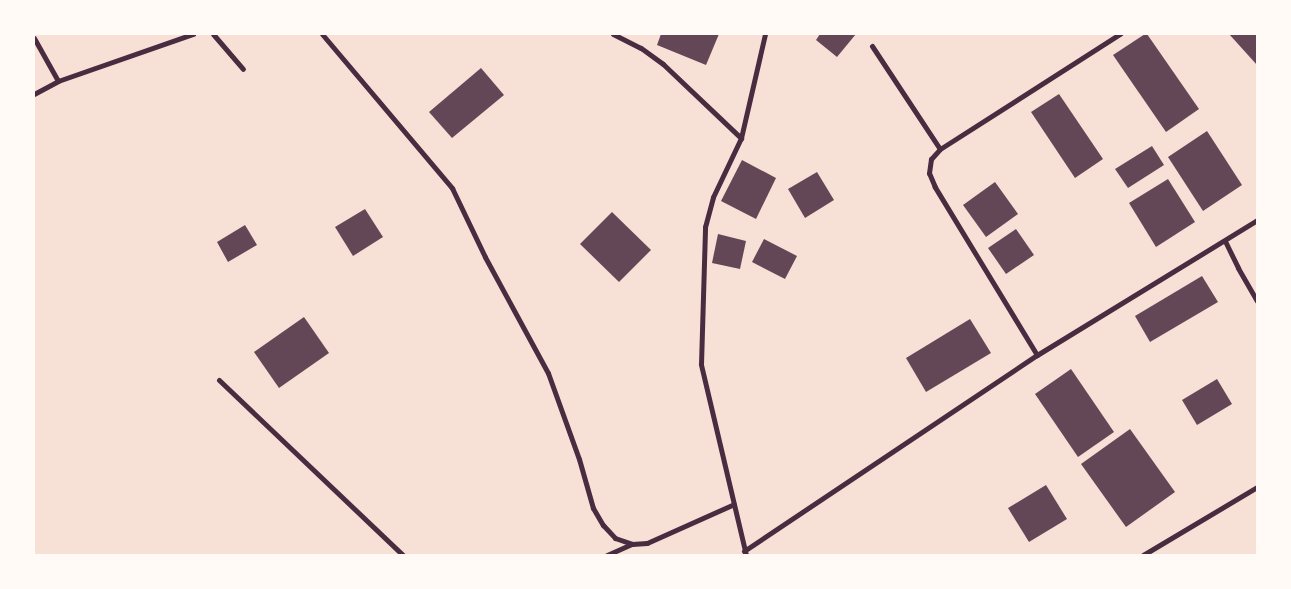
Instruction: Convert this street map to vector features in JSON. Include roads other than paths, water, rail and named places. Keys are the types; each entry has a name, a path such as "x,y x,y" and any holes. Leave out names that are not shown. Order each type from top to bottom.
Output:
{"street":[{"path":"34,94 58,81 193,34"},
{"path":"213,34 243,70"},
{"path":"322,34 452,188 485,257 548,373 579,459 593,508 603,525 615,538 632,544"},
{"path":"613,34 641,48 663,64 741,138"},
{"path":"765,34 741,138 713,197 705,227 701,364 745,553 1037,355 1257,220"},
{"path":"1037,355 934,187 929,174 931,159 940,149 1120,34"},
{"path":"34,38 58,81"},
{"path":"872,46 940,149"},
{"path":"1225,240 1257,301"},
{"path":"219,380 403,555"},
{"path":"1143,555 1257,487"},
{"path":"607,555 632,544 647,542 734,504"}]}
